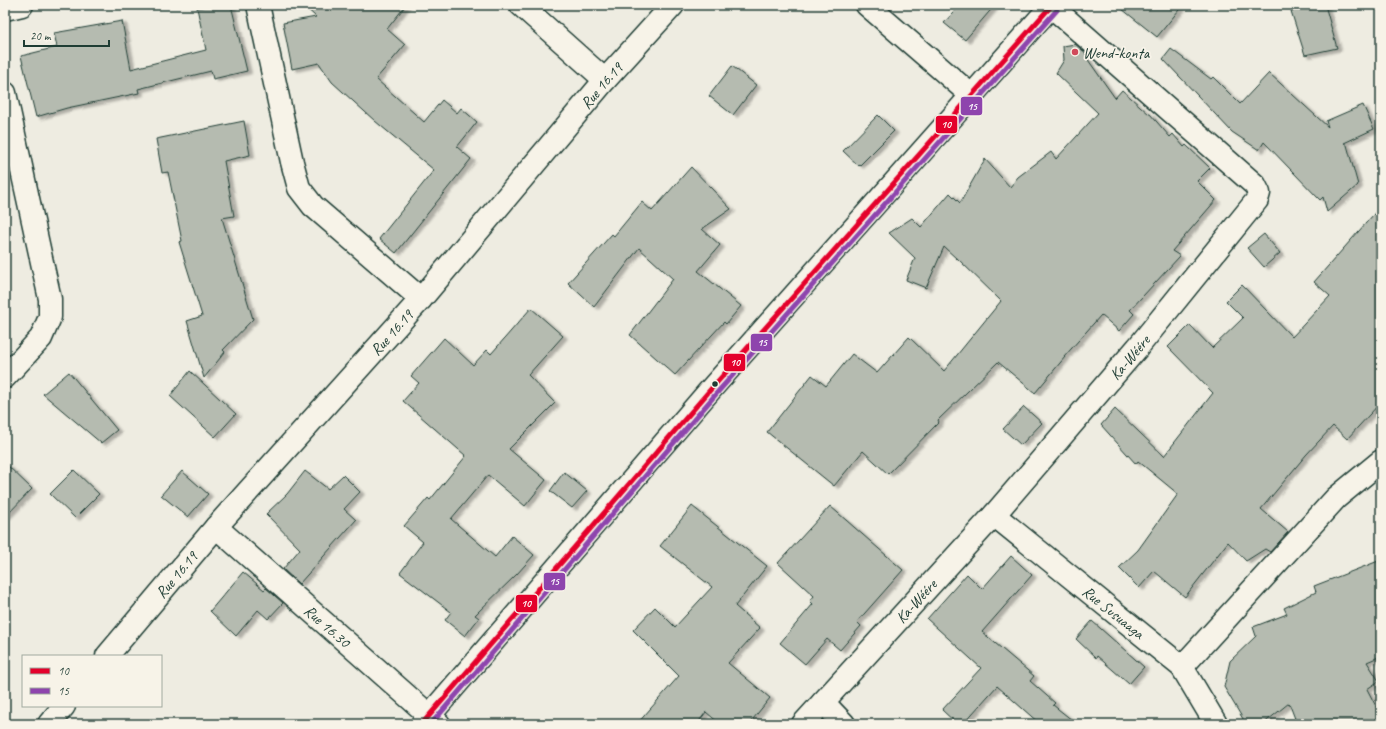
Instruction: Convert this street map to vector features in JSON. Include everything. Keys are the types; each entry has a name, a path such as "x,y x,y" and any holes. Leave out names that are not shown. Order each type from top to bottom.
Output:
{"street":[{"path":"5,9 22,5"},
{"path":"258,5 299,188 313,206 421,299"},
{"path":"521,5 606,80"},
{"name":"Rue 16.19","path":"107,655 216,527 421,299 606,80 673,5"},
{"path":"867,5 972,95"},
{"path":"430,721 711,389 1051,5"},
{"name":"Ka-Wéére","path":"803,724 994,515 1138,347 1257,200 1259,193 1255,185 1051,5"},
{"path":"5,93 50,299 50,318 41,338 5,377"},
{"path":"1182,667 1336,498 1381,461"},
{"name":"Rue Susuaaga","path":"994,515 1182,667 1216,724"},
{"name":"Rue 16.30","path":"216,527 430,721"},
{"path":"823,702 844,724"},
{"path":"49,724 63,707"}],"building":[{"path":"211,5 231,5 247,71 213,79 211,71 138,89 139,93 67,108 36,117 21,56 57,47 54,33 122,21 131,69 206,50 197,8"},
{"path":"303,5 406,5 387,29 405,45 376,79 424,122 442,100 457,113 461,108 477,122 457,147 471,159 396,253 379,239 434,170 375,121 332,82 319,63 292,69 283,23 316,17"},
{"path":"960,5 995,5 965,40 944,23"},
{"path":"1117,5 1183,5 1157,37"},
{"path":"1314,5 1325,5 1337,48 1305,55 1291,11"},
{"path":"1075,44 1086,53 1086,57 1115,98 1122,90 1150,114 1170,137 1173,134 1184,147 1186,145 1210,168 1197,181 1216,200 1172,251 1180,256 1130,310 1134,314 1119,331 1101,315 1035,393 998,362 938,420 939,422 888,474 863,451 834,486 767,432 812,375 826,386 852,354 877,373 909,337 944,371 1001,301 944,247 926,288 906,280 915,258 889,233 912,218 921,227 950,193 960,203 985,159 1010,187 1018,177 1051,152 1056,159 1098,113 1056,73 1064,60 1063,46"},
{"path":"1171,49 1211,79 1213,77 1240,104 1269,73 1328,127 1326,121 1363,105 1374,129 1344,143 1347,145 1358,185 1327,212 1323,197 1320,200 1264,142 1259,150 1232,132 1163,59"},
{"path":"732,66 756,85 733,115 709,96"},
{"path":"878,115 894,131 859,166 843,151"},
{"path":"244,121 250,155 224,161 234,216 222,218 253,319 223,350 225,352 204,378 187,321 202,316 179,242 182,241 168,172 162,173 156,139"},
{"path":"691,167 731,209 702,229 720,245 698,271 741,306 726,324 724,322 675,375 630,335 673,279 639,248 594,307 568,283 612,234 614,236 642,202 652,211"},
{"path":"1381,206 1381,402 1347,439 1333,426 1306,455 1261,509 1288,532 1270,552 1265,549 1246,561 1228,542 1185,597 1154,571 1139,588 1119,568 1138,550 1178,494 1138,461 1136,464 1101,425 1115,409 1164,456 1213,393 1168,347 1190,325 1212,348 1243,318 1226,301 1242,285 1292,337 1330,296 1314,282"},
{"path":"1264,234 1280,253 1264,267 1247,248"},
{"path":"531,308 563,336 528,375 555,403 509,449 546,480 525,506 488,475 451,519 495,557 512,536 534,555 517,574 475,615 479,618 465,636 445,620 451,612 400,573 423,542 404,526 428,498 430,500 466,456 403,401 419,383 411,376 444,338 473,365 487,350 491,354"},
{"path":"190,371 236,414 215,437 170,396"},
{"path":"69,372 117,430 101,443 43,394"},
{"path":"1024,407 1042,423 1021,445 1003,429"},
{"path":"5,463 32,489 5,517"},
{"path":"74,470 99,494 75,518 50,494"},
{"path":"182,471 208,494 188,517 161,495"},
{"path":"305,471 328,489 343,475 360,492 344,509 356,520 299,584 283,569 300,549 266,514 287,494"},
{"path":"564,472 587,491 572,508 550,491"},
{"path":"692,506 767,566 735,606 760,628 728,663 770,698 749,724 720,724 706,712 697,724 637,724 679,676 633,630 655,607 675,627 712,587 660,546"},
{"path":"830,506 903,570 857,622 861,626 840,650 827,639 805,664 780,643 813,604 810,601 814,596 778,563"},
{"path":"1011,556 1032,575 982,632 1034,676 1030,681 1055,703 1053,705 1077,724 1040,724 997,686 963,724 957,724 942,710 981,668 927,619 967,574 982,589"},
{"path":"1381,560 1381,656 1367,662 1379,681 1367,689 1381,716 1381,724 1297,724 1289,703 1263,724 1246,724 1224,687 1230,661 1256,636 1253,627 1287,614 1284,608 1316,592 1314,586"},
{"path":"243,572 264,590 266,588 283,603 268,619 258,610 236,636 210,611"},
{"path":"1092,621 1144,667 1129,684 1097,656 1096,658 1076,639"}],"transit line":[{"name":"10","path":"422,724 711,389 1052,5"},
{"name":"15","path":"431,724 716,394 1057,10"}],"place":[{"name":"Wend-konta","path":"1075,52"}]}
